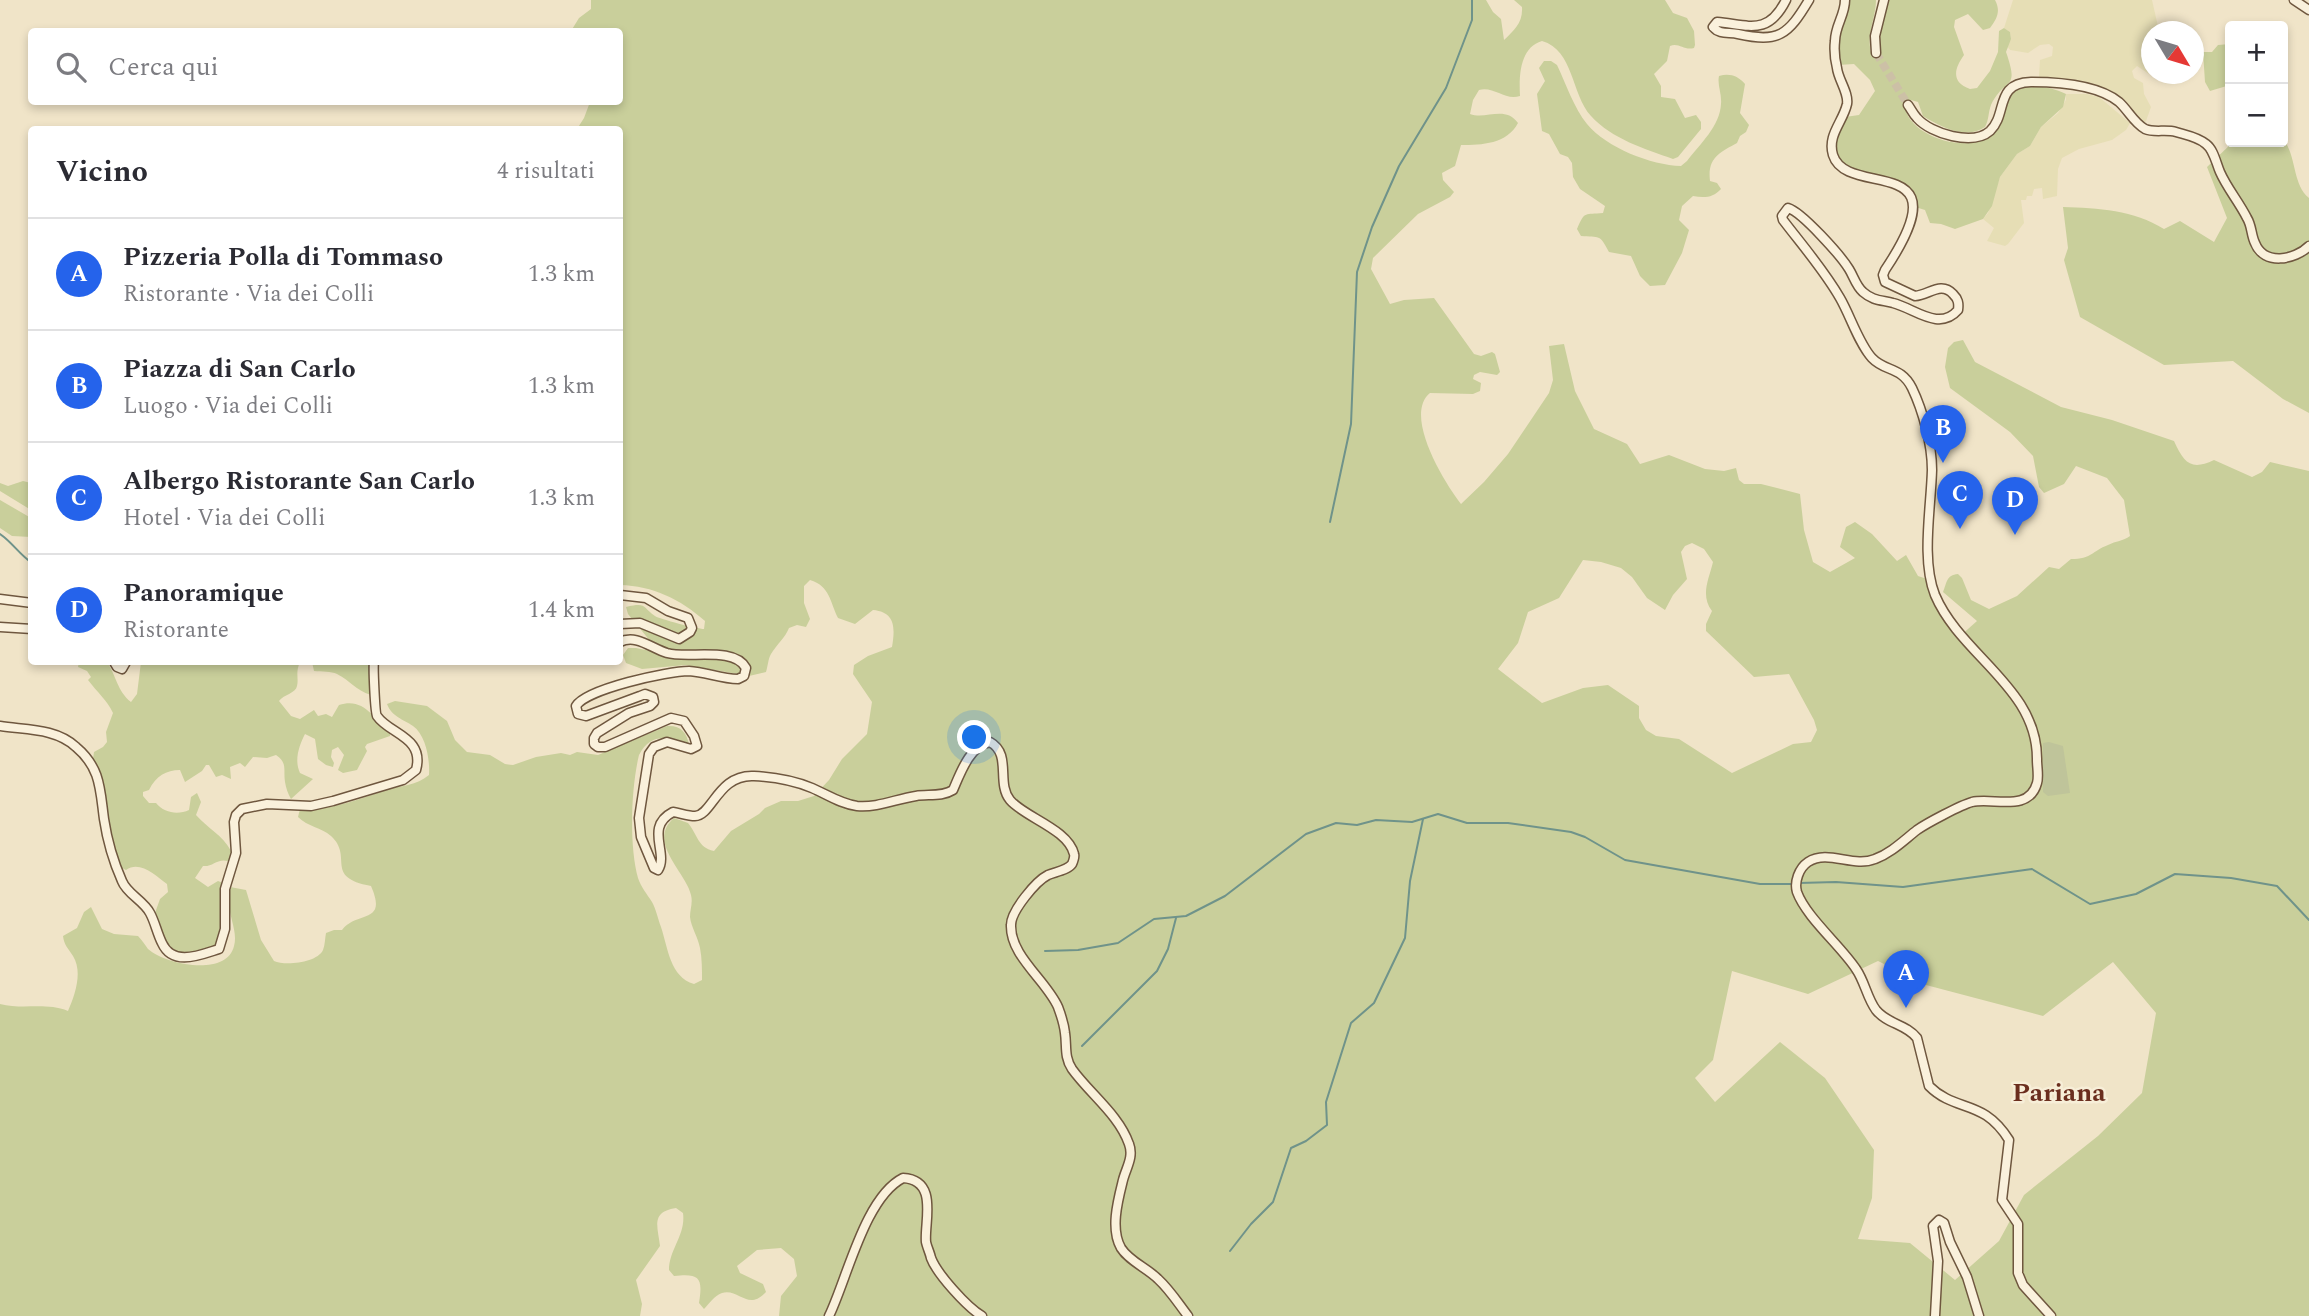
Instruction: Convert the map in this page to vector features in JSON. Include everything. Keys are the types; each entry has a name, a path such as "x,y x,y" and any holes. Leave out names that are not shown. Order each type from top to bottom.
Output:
{"street":[{"path":"1787,0 1773,18 1756,27 1717,22 1713,27 1718,33 1756,38 1776,35 1789,28 1809,0"},
{"path":"1845,0 1845,9 1835,39 1837,69 1847,104 1832,140 1833,154 1844,168 1902,186 1910,197 1914,208 1912,220 1885,270 1885,282 1915,296 1946,289 1956,297 1958,310 1948,318 1940,319 1914,314 1894,303 1873,299 1859,288 1849,268 1800,214 1788,208 1782,216 1839,296 1870,356 1880,364 1898,371 1908,382 1919,408 1930,451 1932,470 1929,548 1933,586 1938,601 1961,634 1989,663 2024,707 2038,751 2037,783 2031,794 2022,800 2009,803 1983,800 1969,802 1919,828 1877,859 1867,862 1819,858 1809,861 1798,873 1796,888 1808,909 1856,969 1876,1010 1917,1038 1925,1080 1929,1086 1943,1096 1986,1113 1994,1119 2009,1140 2003,1200 2018,1224 2018,1273 2023,1285 2051,1316"},
{"path":"1876,53 1874,43 1884,0"},
{"path":"2294,0 2309,10"},
{"path":"1908,105 1918,120 1948,135 1965,139 1990,131 2004,96 2017,85 2029,82 2056,84 2105,94 2117,101 2141,127 2149,131 2172,131 2194,137 2208,145 2220,173 2249,220 2255,243 2262,252 2271,257 2288,258 2309,246"},
{"path":"623,595 646,598 692,622 690,632 679,639 640,623 623,624"},
{"path":"0,599 28,602"},
{"path":"0,627 28,629"},
{"path":"623,641 632,639 666,653 727,656 739,660 746,668 744,676 738,679 686,671 631,681 590,695 576,706 578,714 586,716 640,695 653,697 654,702 650,706 629,713 597,733 594,744 598,747 605,747 671,718 684,721 694,736 696,746 691,749 667,742 654,747 647,759 639,827 648,856 658,870 661,864 658,831 664,818 673,812 695,816 702,814 722,789 735,779 747,776 775,779 802,785 850,805 874,806 909,797 947,794 953,790 971,756 979,747 990,742 1000,750 1004,786 1009,799 1051,827 1069,844 1074,854 1070,866 1046,876 1037,883 1016,911 1011,925 1013,936 1028,966 1048,990 1057,1006 1065,1029 1065,1055 1070,1067 1119,1124 1129,1144 1131,1157 1123,1181 1116,1219 1117,1239 1122,1248 1173,1294 1188,1316"},
{"path":"0,726 29,728 63,739 77,747 89,761 98,775 104,822 122,881 148,910 163,946 170,953 189,958 219,949 221,945 225,929 225,889 236,853 234,822 242,809 267,804 311,806 403,780 416,770 417,756 410,743 400,732 381,720 375,711 374,665"},
{"path":"829,1316 869,1218 888,1190 903,1178 911,1178 926,1197 929,1220 926,1242 937,1269 968,1305 982,1316"},
{"path":"1936,1316 1938,1261 1933,1226 1939,1220 1944,1223 1967,1277 1979,1316"}],"shaded area":[{"path":"2013,0 2152,0 2157,21 2141,21 2141,69 2137,66 2132,71 2134,78 2143,84 2144,94 2151,107 2146,121 2142,125 2113,97 2041,81 2040,60 2052,56 2053,47 2049,44 2040,45 2028,53 2010,50 2007,46 2011,39 2010,32 2004,28"},
{"path":"2066,94 2099,97 2130,123 2126,130 2112,140 2079,149 2062,158 2058,169 2057,196 2043,199 2042,188 2034,189 2032,196 2021,200 2024,223 2008,244 2005,246 1987,241 1994,228 1983,219 1988,213 2000,177 2017,154 2030,146 2041,127 2058,113 2066,100"}],"green space":[{"path":"591,0 1486,0 1501,19 1504,40 1521,18 1522,7 1514,0 1665,0 1673,13 1687,18 1694,31 1694,48 1670,46 1667,61 1654,74 1661,86 1661,97 1675,99 1685,118 1696,115 1701,122 1701,129 1678,157 1673,159 1640,147 1599,124 1584,107 1560,53 1542,41 1534,45 1525,56 1520,72 1520,96 1509,97 1484,89 1479,90 1473,100 1470,114 1507,115 1518,123 1513,130 1493,142 1461,145 1455,166 1442,173 1443,180 1454,192 1450,197 1418,214 1373,258 1371,269 1390,304 1434,298 1474,354 1495,354 1500,372 1497,375 1480,372 1474,375 1473,379 1481,383 1480,391 1473,394 1430,393 1423,403 1423,432 1429,448 1461,504 1508,454 1549,393 1553,380 1549,346 1564,344 1575,391 1594,429 1627,444 1640,464 1669,455 1705,469 1724,471 1736,468 1739,480 1744,484 1761,484 1800,494 1804,530 1813,562 1830,572 1855,558 1840,547 1846,527 1855,522 1872,534 1897,561 1906,555 1918,576 1927,579 1933,602 1959,637 1977,621 1943,592 1951,576 1958,574 1971,600 1989,609 2017,596 2049,567 2059,569 2071,559 2088,556 2130,536 2124,500 2107,478 2076,466 2064,484 2044,493 2039,487 2033,456 2010,432 1950,388 1945,367 1948,348 1954,342 1963,340 1975,362 2061,407 2112,420 2174,441 2185,460 2194,465 2214,460 2252,477 2262,472 2270,462 2309,471 2309,1316 779,1316 781,1296 797,1276 794,1259 781,1248 757,1250 737,1266 740,1273 763,1284 766,1292 754,1300 728,1292 722,1293 704,1309 699,1303 698,1279 689,1275 674,1276 669,1270 683,1221 683,1213 676,1208 662,1213 659,1217 657,1227 660,1246 636,1280 642,1304 640,1316 0,1316 0,1004 51,1007 68,1011 78,976 76,962 63,936 77,928 84,912 91,907 102,929 114,934 138,936 148,949 168,960 208,965 229,956 234,946 230,887 246,890 261,940 274,961 308,961 320,954 324,948 326,933 342,930 348,924 373,912 376,907 375,898 371,886 356,882 343,872 337,844 327,833 298,817 300,809 344,804 414,783 429,775 428,755 421,735 413,726 395,715 387,704 395,701 427,706 447,721 455,740 467,752 490,755 505,764 513,765 536,757 561,753 598,755 667,726 682,730 689,745 661,738 649,743 639,755 632,834 638,878 655,908 671,961 680,975 694,984 702,980 702,968 700,948 690,917 692,898 666,847 666,827 674,818 688,823 701,844 714,851 731,831 765,808 781,801 798,801 814,796 829,780 842,759 867,734 872,702 853,674 854,665 868,656 892,647 892,622 886,614 873,610 855,624 838,618 826,590 810,580 804,586 804,603 810,619 806,627 797,625 789,628 771,654 766,672 749,676 686,665 642,669 626,663 623,655 628,648 660,653 628,614 626,607 641,605 655,616 700,629 704,629 705,621 666,595 623,585 623,126 579,126 589,105 623,105 623,28 573,28 579,18 591,9","holes":["1692,543 1704,549 1713,562 1706,593 1712,611 1706,631 1754,677 1789,674 1814,720 1817,730 1811,742 1793,744 1732,773 1679,739 1656,736 1646,730 1639,718 1639,706 1608,685 1583,688 1542,703 1498,669 1518,643 1528,612 1559,598 1583,560 1621,568 1632,577 1647,598 1665,610 1673,595 1687,579 1681,552 1685,546","1878,961 1926,985 2043,1016 2113,962 2156,1013 2142,1093 2098,1136 2024,1195 1999,1241 1955,1280 1910,1243 1858,1239 1872,1198 1874,1150 1825,1078 1780,1042 1715,1102 1695,1078 1713,1060 1732,971 1808,994"]},
{"path":"1848,0 1876,0 1870,36 1873,57 1881,53 1879,36 1888,0 1995,0 1997,15 1990,28 1983,30 1968,14 1955,20 1954,27 1964,55 1956,75 1964,86 1977,88 1990,71 1998,52 1999,31 2004,28 2010,32 2011,39 2006,52 2012,73 2009,83 1991,105 1985,127 1977,131 1961,132 1937,124 1923,116 1918,102 1911,100 1905,105 1908,116 1927,134 1955,143 1982,140 1992,134 2009,98 2019,89 2043,87 2066,94 2063,107 2041,127 2030,146 2017,154 2000,177 1992,206 1983,219 1955,229 1930,223 1925,210 1912,206 1903,188 1846,167 1836,153 1836,134 1845,117 1859,115 1875,91 1870,80 1854,64 1838,65 1837,33 1848,11"},
{"path":"2225,44 2225,86 2210,91 2205,82 2204,52 2212,52 2218,45"},
{"path":"1544,61 1557,65 1578,111 1596,133 1630,154 1669,165 1681,166 1687,161 1717,120 1721,104 1719,76 1734,76 1745,84 1740,113 1749,125 1737,143 1716,156 1713,161 1710,181 1717,183 1721,189 1708,197 1693,196 1682,206 1679,220 1689,230 1682,253 1665,285 1650,286 1640,276 1631,256 1609,252 1601,239 1581,236 1577,229 1584,216 1603,213 1605,206 1580,189 1573,177 1572,163 1568,157 1560,154 1549,134 1542,131 1537,94 1545,81 1539,68"},
{"path":"2228,147 2288,147 2291,153 2297,178 2309,198 2309,413 2283,399 2233,361 2164,365 2080,317 2064,260 2068,248 2063,207 2102,209 2128,214 2164,229 2180,221 2214,242 2227,218 2207,167"},
{"path":"23,481 28,482 28,508 0,491 0,483 8,486"},
{"path":"0,500 28,516 28,537 12,536 0,528"},
{"path":"109,665 123,693 131,702 137,694 141,665 299,665 296,688 279,701 291,716 300,719 314,710 318,716 326,714 332,717 339,705 355,704 368,710 390,736 367,744 367,751 357,770 343,773 338,770 344,755 338,747 332,750 333,767 326,765 318,759 315,739 305,734 297,763 300,773 313,779 291,799 285,784 284,764 276,755 267,758 253,757 245,767 240,763 230,767 231,779 222,775 216,777 209,765 185,782 180,770 170,771 158,778 149,790 143,792 149,803 156,803 167,811 176,813 189,810 191,797 197,793 201,802 196,815 224,840 231,851 228,861 203,866 195,878 208,887 218,881 223,883 221,923 216,946 182,953 169,945 155,913 160,899 168,892 167,884 142,868 131,867 126,870 120,867 110,837 99,772 93,759 94,752 107,742 106,732 113,713 88,680 91,677 87,671 78,667"},
{"path":"313,665 370,665 371,695 337,674 314,671"},
{"path":"2043,743 2063,746 2070,793 2048,796 2043,792"}],"waterway":[{"path":"1330,522 1351,424 1357,272 1372,227 1399,166 1446,88 1472,20 1472,0"},
{"path":"0,534 28,560"},
{"path":"1045,951 1078,950 1118,943 1154,919 1186,916 1225,896 1306,834 1336,823 1357,825 1376,820 1412,822 1438,814 1467,823 1508,823 1571,832 1625,860 1760,884 1793,884"},
{"path":"1230,1251 1273,1202 1291,1148 1306,1141 1327,1125 1326,1102 1351,1023 1374,1003 1405,938 1410,881 1423,819"},
{"path":"1799,883 1836,882 1903,887 2032,869 2090,904 2136,894 2175,874 2231,878 2277,886 2309,920"},
{"path":"1082,1046 1157,971 1168,949 1176,918"}],"tunnel":[{"path":"1876,53 1908,105"}],"place":[{"name":"Piazza di San Carlo","path":"1943,463"},
{"name":"Albergo Ristorante San Carlo","path":"1960,529"},
{"name":"Panoramique","path":"2015,535"},
{"name":"Pizzeria Polla di Tommaso","path":"1906,1008"}],"district":[{"name":"Pariana","path":"2059,1093"}]}
